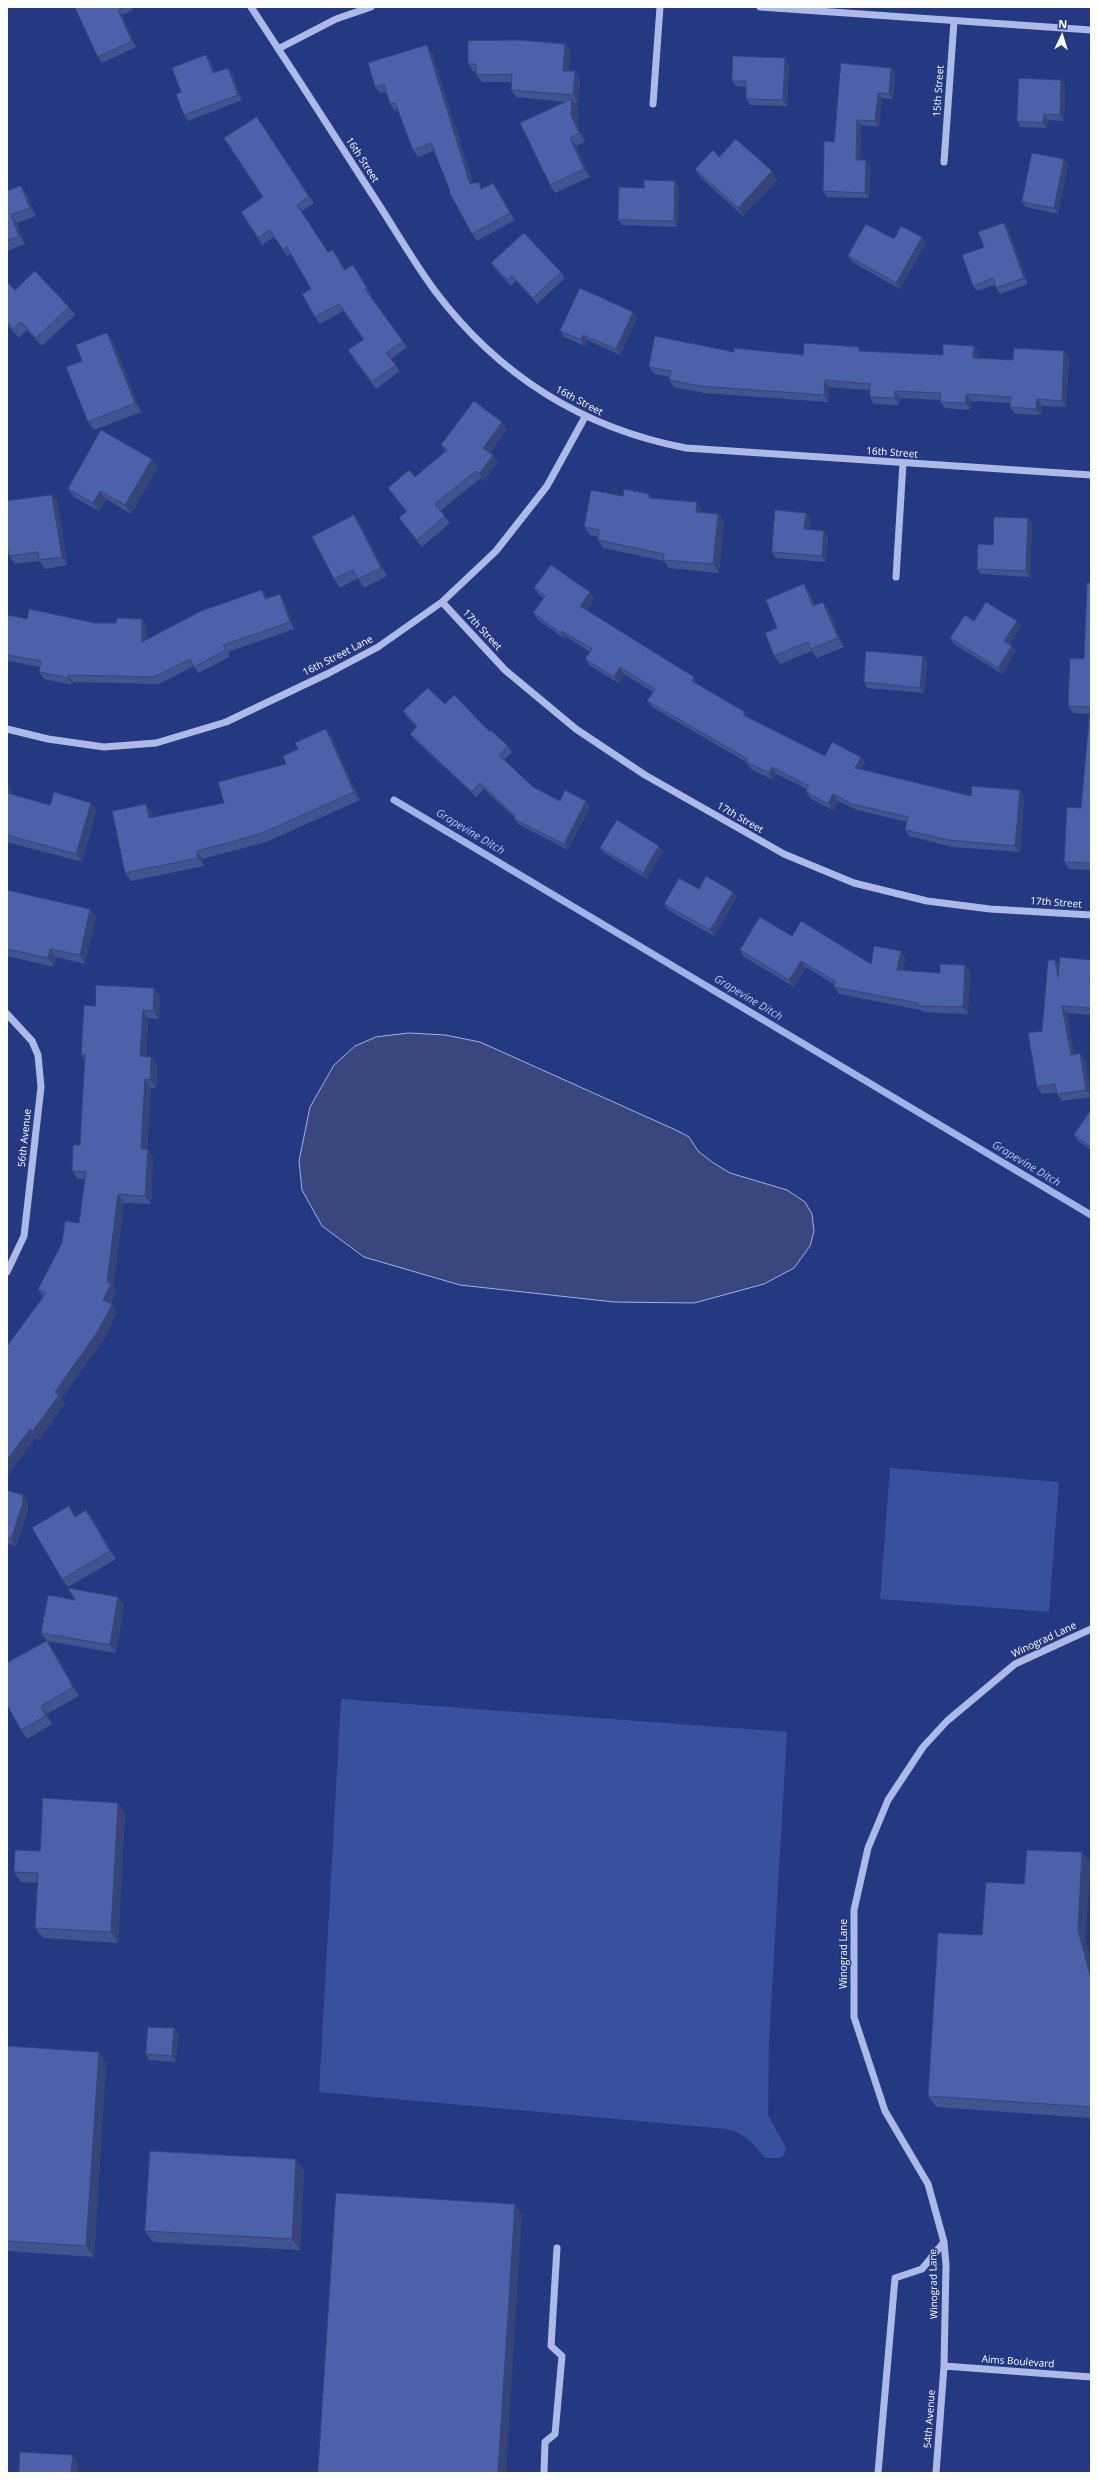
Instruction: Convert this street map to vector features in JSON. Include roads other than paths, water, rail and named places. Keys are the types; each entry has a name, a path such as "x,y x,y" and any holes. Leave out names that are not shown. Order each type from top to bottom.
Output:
{"street":[{"name":"16th Street","path":"251,7 435,291 477,342 522,380 585,418 660,443 686,448 1091,475"},
{"path":"278,49 336,19 371,7"},
{"path":"653,104 660,7"},
{"path":"760,7 1091,30"},
{"name":"15th Street","path":"944,162 954,20"},
{"name":"16th Street Lane","path":"7,729 48,739 104,746 156,743 226,722 329,673 378,647 442,602 496,552 542,492 585,418"},
{"path":"896,577 903,463"},
{"name":"17th Street","path":"442,602 505,670 576,729 646,775 784,854 854,883 927,901 990,909 1091,915"},
{"name":"56th Avenue","path":"7,1014 32,1040 38,1055 41,1087 24,1236 7,1272"},
{"name":"Winograd Lane","path":"944,2366 946,2265 944,2242 928,2184 884,2111 854,2017 854,1910 868,1848 888,1800 904,1773 947,1721 1015,1664 1091,1629"},
{"path":"878,2473 895,2278 922,2269 944,2242"},
{"path":"544,2473 545,2442 555,2434 562,2356 551,2346 557,2248"},
{"name":"Aims Boulevard","path":"944,2366 1091,2377"},
{"name":"54th Avenue","path":"936,2473 944,2366"}],"waterway":[{"name":"Grapevine Ditch","path":"394,800 1091,1215"}]}
